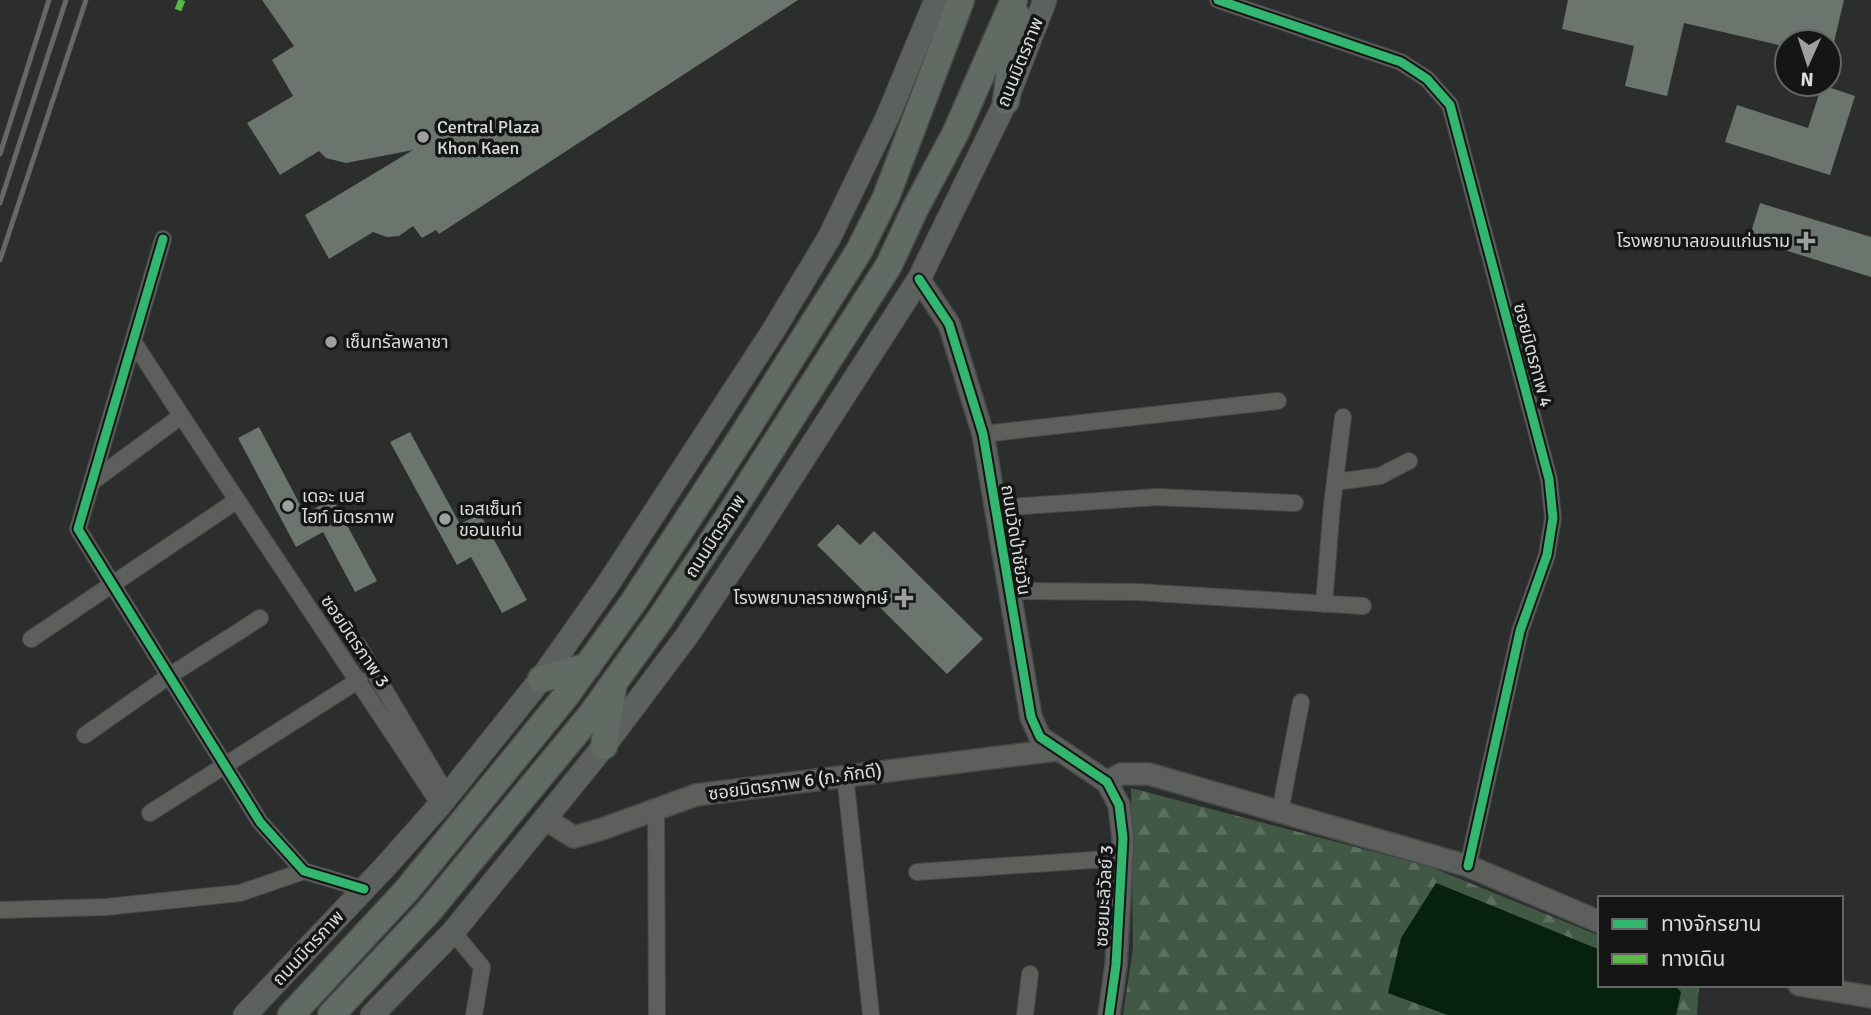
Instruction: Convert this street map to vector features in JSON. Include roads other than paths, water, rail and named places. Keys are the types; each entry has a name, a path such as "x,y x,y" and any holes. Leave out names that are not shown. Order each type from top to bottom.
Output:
{"main road":[{"name":"ถนนมิตรภาพ","path":"245,1015 364,889 443,800 541,678 608,584 759,353 840,216 887,118 936,0"},
{"path":"935,69 945,0"},
{"name":"ถนนมิตรภาพ","path":"291,1015 407,890 557,708 634,601 859,251 886,197 961,0"},
{"name":"ถนนมิตรภาพ","path":"331,1015 429,911 590,716 660,619 889,265 956,132 1014,0"},
{"path":"1006,100 1020,0"},
{"name":"ถนนมิตรภาพ","path":"372,1015 453,932 604,746 686,636 731,570 919,279 1006,100 1045,0"},
{"path":"541,678 588,666"},
{"path":"604,746 614,682"}],"street":[{"name":"ซอยมิตรภาพ 4","path":"1218,0 1401,62 1427,79 1450,105 1549,479 1553,519 1547,555 1520,631 1468,866"},
{"path":"163,239 78,529 260,822 304,871 364,889"},
{"name":"ถนนวัดป่าชัยวัน","path":"919,279 949,324 983,433 1031,717 1040,737 1107,782"},
{"name":"ซอยมิตรภาพ 3","path":"133,341 236,501 443,800"},
{"path":"983,433 1278,401"},
{"path":"92,482 181,416"},
{"path":"1324,604 1343,417"},
{"path":"1335,482 1380,476 1409,461"},
{"path":"995,508 1157,497 1295,503"},
{"path":"31,639 236,501"},
{"path":"1008,591 1137,592 1363,606"},
{"path":"85,735 169,676 260,618"},
{"path":"358,645 443,800"},
{"path":"150,813 359,681"},
{"path":"1280,813 1301,702"},
{"name":"ซอยมิตรภาพ 6 (ภ. ภักดี)","path":"545,819 575,837 696,795 1056,750"},
{"path":"1107,782 1121,774 1149,774 1468,866 1598,921"},
{"path":"845,775 871,1015"},
{"name":"ซอยมะลิวัลย์ 3","path":"1107,782 1119,805 1123,838 1116,965 1109,1015"},
{"path":"656,810 657,1015"},
{"path":"917,872 1122,858"},
{"path":"0,910 106,907 240,893 304,871"},
{"path":"453,932 482,967 474,1015"},
{"path":"1025,1015 1030,974"},
{"path":"1811,987 1871,997"}],"railway":[{"path":"0,154 49,0"},
{"path":"0,203 66,0"},
{"path":"0,260 86,0"}],"place":[{"name":"Central Plaza Khon Kaen","path":"423,137"},
{"name":"โรงพยาบาลขอนแก่นราม","path":"1806,241"},
{"name":"เซ็นทรัลพลาซา","path":"331,342"},
{"name":"เดอะ เบส ไฮท์ มิตรภาพ","path":"288,506"},
{"name":"เอสเซ็นท์ ขอนแก่น","path":"445,519"},
{"name":"โรงพยาบาลราชพฤกษ์","path":"904,598"}]}
